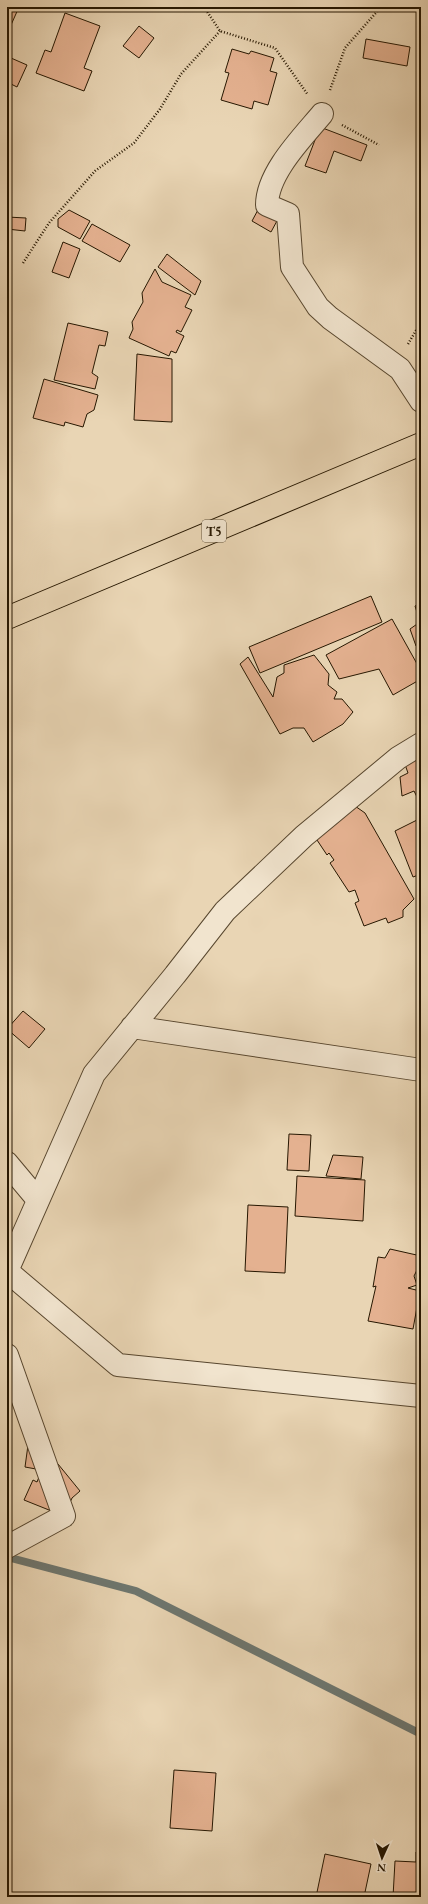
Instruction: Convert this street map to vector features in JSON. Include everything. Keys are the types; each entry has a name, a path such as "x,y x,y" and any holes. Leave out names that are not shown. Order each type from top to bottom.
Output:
{"highway":[{"name":"T5","path":"7,618 421,444"}],"street":[{"path":"322,114 285,160 274,177 267,196 267,205 288,214 292,267 318,306 330,318 400,369 421,401"},
{"path":"421,744 398,758 304,836 225,911 94,1074 7,1271 118,1365 421,1396"},
{"path":"132,1027 421,1070"},
{"path":"7,1163 38,1200"},
{"path":"7,1355 64,1516"},
{"path":"7,1401 64,1516"},
{"path":"7,1547 64,1516"}],"path":[{"path":"204,7 220,32 275,48 322,114 379,145"},
{"path":"322,114 345,48 381,7"},
{"path":"23,263 50,223 95,171 134,143 160,109 181,74 220,32"}],"building":[{"path":"7,7 19,7 7,34"},
{"path":"65,13 100,26 84,68 92,71 84,91 36,73 45,50 51,52"},
{"path":"139,26 154,38 139,58 123,46"},
{"path":"366,39 410,47 407,66 363,58"},
{"path":"232,49 249,54 251,51 274,58 270,71 277,73 268,105 254,101 252,109 221,100 229,73 225,72"},
{"path":"11,58 27,65 17,87 7,82 7,66"},
{"path":"320,127 367,145 361,161 334,151 326,173 305,166"},
{"path":"259,208 278,219 271,232 252,221"},
{"path":"69,210 90,221 80,239 58,227 58,219"},
{"path":"7,217 26,218 25,231 7,229"},
{"path":"92,224 130,245 120,262 82,241"},
{"path":"63,242 80,249 69,278 52,272"},
{"path":"167,254 201,281 195,295 158,267"},
{"path":"155,269 162,282 191,295 185,307 192,310 181,332 177,330 176,332 184,336 176,353 171,351 169,356 129,338 133,329 132,322 143,302 142,293"},
{"path":"68,323 108,332 105,346 99,345 92,373 98,377 95,389 54,380"},
{"path":"137,354 172,359 172,422 134,420"},
{"path":"44,379 98,395 94,410 87,414 83,427 65,422 64,426 33,418"},
{"path":"371,596 382,622 260,673 249,647"},
{"path":"421,603 421,644 416,646 410,629 420,622 415,606"},
{"path":"392,619 421,671 421,679 393,695 379,669 339,679 326,655"},
{"path":"314,655 329,674 328,685 337,692 334,699 342,699 353,712 343,724 313,742 304,728 293,728 280,734 240,664 248,657 273,697 277,677 284,673 284,665"},
{"path":"421,752 421,805 414,791 402,796 400,777 408,773 402,756"},
{"path":"355,806 365,813 414,899 403,910 403,917 388,923 386,918 364,926 355,903 359,901 355,890 349,892 330,863 334,860 329,853 327,855 311,831"},
{"path":"421,818 421,874 413,877 395,831"},
{"path":"23,1011 45,1029 29,1048 7,1029"},
{"path":"289,1134 311,1135 309,1171 287,1170"},
{"path":"333,1155 363,1157 361,1179 326,1176"},
{"path":"297,1176 365,1180 363,1221 295,1216"},
{"path":"248,1205 288,1207 285,1273 245,1271"},
{"path":"390,1249 421,1256 421,1262 414,1276 417,1285 408,1288 420,1291 413,1329 368,1321 376,1286 373,1287 378,1257 385,1258"},
{"path":"420,1296 421,1338 419,1338"},
{"path":"28,1445 36,1469 25,1467"},
{"path":"58,1464 80,1491 72,1498 64,1516 24,1500 33,1480 37,1482 43,1467 51,1470"},
{"path":"174,1770 216,1773 212,1831 170,1828"},
{"path":"418,1819 421,1819 421,1832 417,1832"},
{"path":"416,1852 421,1853 421,1897 393,1897 395,1861 416,1862"},
{"path":"325,1854 371,1864 364,1897 316,1897"}],"waterway":[{"path":"7,1557 136,1591 421,1734"}]}
